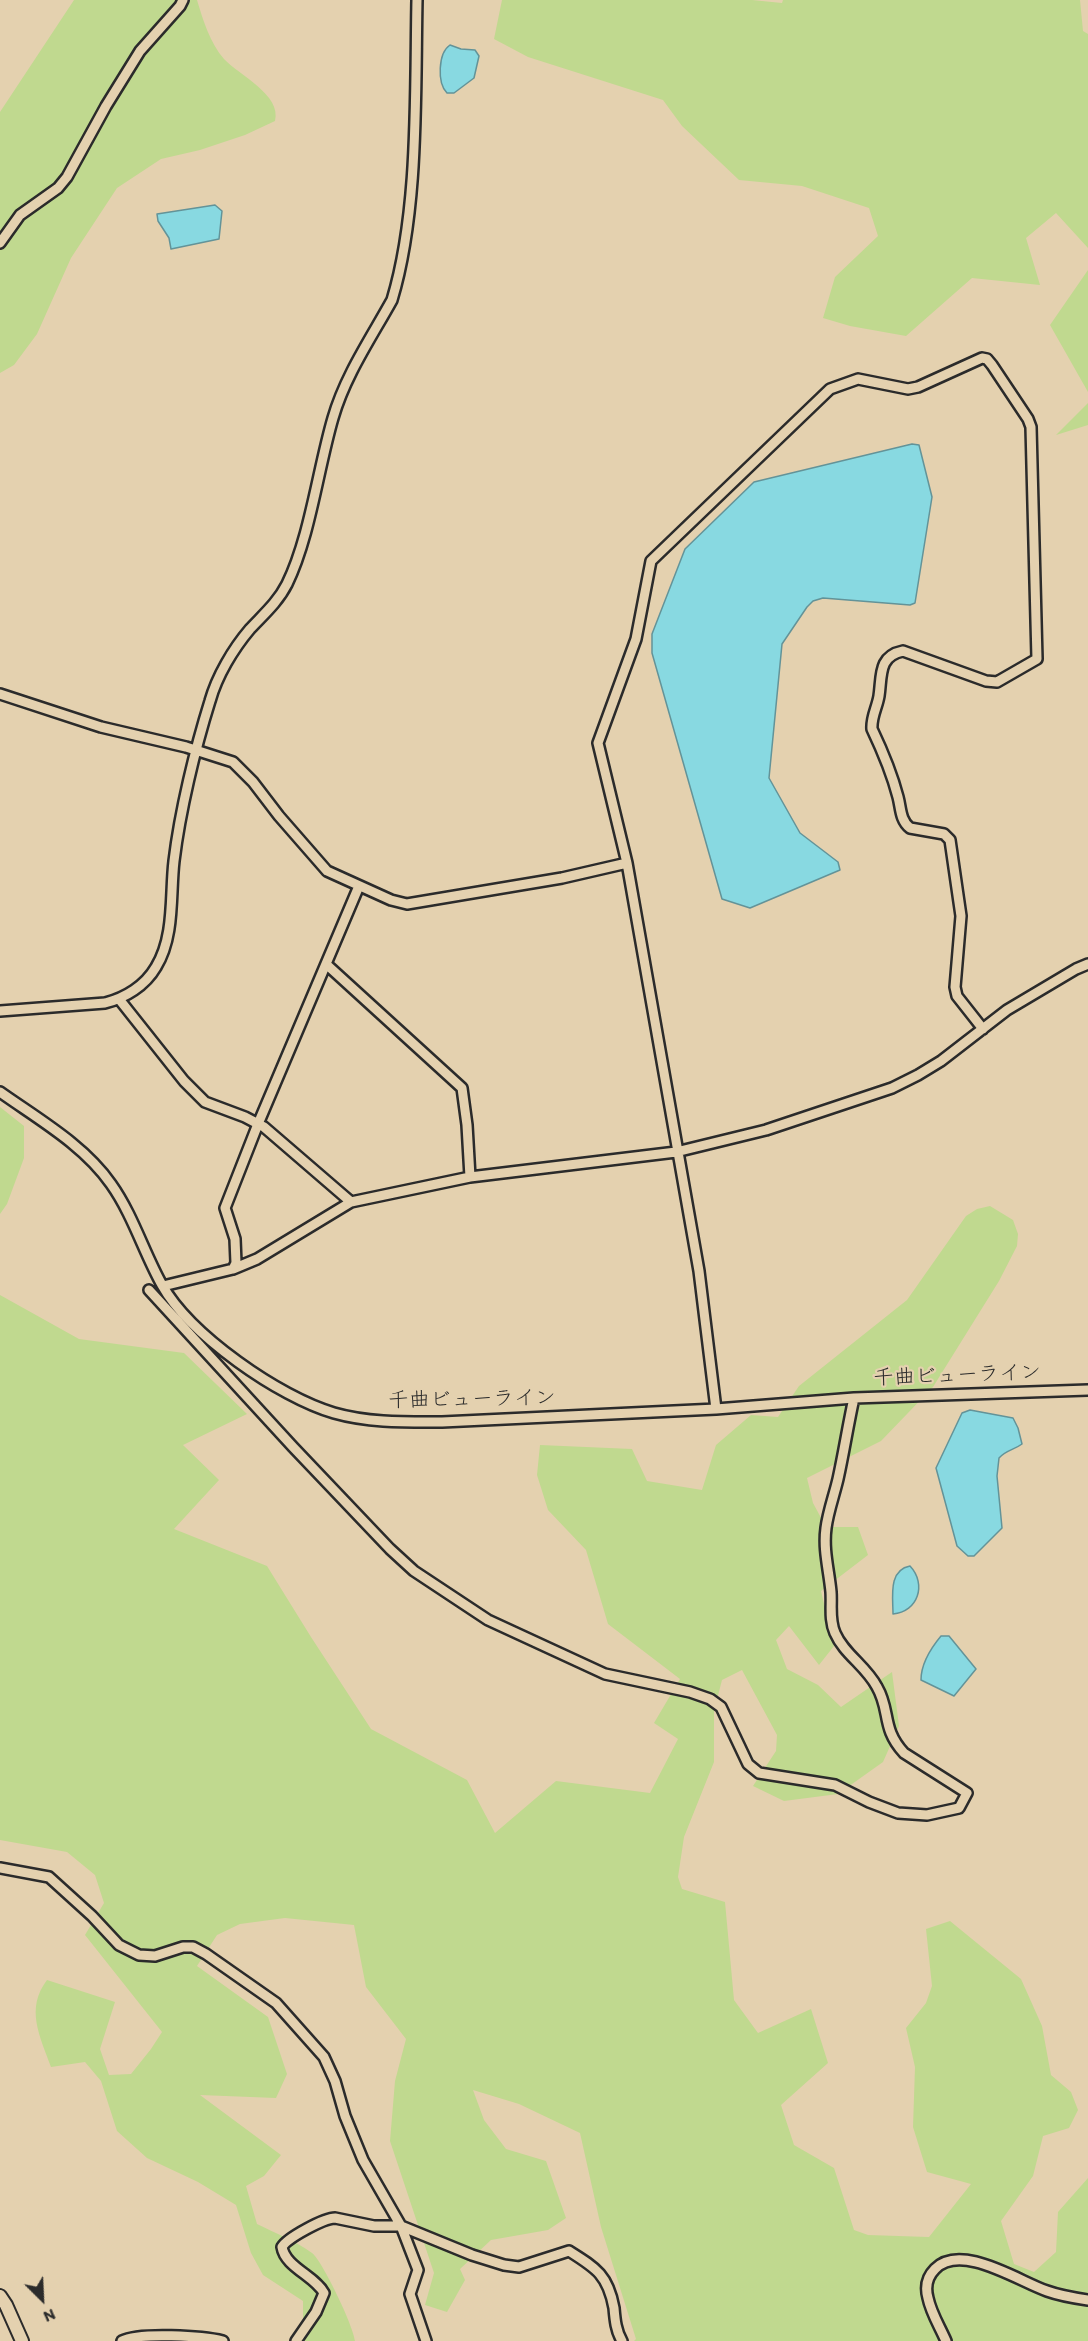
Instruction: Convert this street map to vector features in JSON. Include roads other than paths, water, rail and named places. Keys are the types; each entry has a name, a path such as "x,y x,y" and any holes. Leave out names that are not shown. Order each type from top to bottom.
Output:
{"main road":[{"path":"0,2296 22,2341"}],"street":[{"path":"0,243 20,215 58,188 67,177 106,106 140,51 183,0"},
{"path":"0,1011 105,1003 119,999 142,983 156,968 161,956 172,902 174,860 197,751 211,698 227,664 247,632 279,598 293,570 339,399 392,300 397,283 407,226 412,164 417,0"},
{"path":"716,1408 699,1271 676,1152 627,863 598,744 636,639 651,561 830,389 858,379 908,389 918,387 978,359 987,359 1028,419 1031,427 1037,659 994,682 903,651 897,652 891,655 882,666 879,697 872,729 898,797 906,825 910,828 944,834 950,840 961,916 955,987 957,996 983,1029"},
{"path":"0,694 101,727 233,762 327,871 392,900 407,904 562,878 627,863"},
{"path":"233,1269 236,1263 235,1239 225,1208 258,1124 359,886"},
{"path":"326,964 462,1088 470,1177"},
{"path":"163,1286 233,1269 257,1258 351,1202 470,1177 676,1152 766,1130 892,1088 918,1076 1006,1010 1088,964"},
{"path":"119,999 184,1081 205,1102 258,1124 351,1202"},
{"name":"千曲ビューライン","path":"0,1092 75,1146 111,1184 163,1286 174,1302 219,1348 266,1381 313,1406 336,1413 403,1422 442,1422 716,1408 854,1398 1088,1390"},
{"path":"149,1290 293,1447 390,1549 414,1571 488,1620 605,1674 690,1692 710,1699 721,1707 748,1764 759,1773 835,1785 898,1814 927,1815 959,1808 967,1792 904,1754 887,1728 878,1687 844,1648 834,1632 831,1590 824,1553 826,1527 854,1398"},
{"path":"0,1868 49,1877 92,1916 119,1945 139,1955 155,1956 183,1947 193,1947 276,2003 324,2057 363,2160 400,2226 418,2270 410,2294 426,2341"},
{"path":"296,2341 316,2312 324,2293 283,2253 285,2243 329,2218 374,2226 400,2226 472,2255 504,2265 519,2267 569,2251 603,2275 611,2294 618,2333 622,2341"},
{"path":"946,2341 928,2300 926,2286 930,2274 940,2264 963,2260 984,2264 1046,2291 1088,2300"},
{"path":"122,2341 140,2335 198,2336 222,2341"}],"water":[{"path":"450,45 475,50 479,56 474,78 454,93 447,93 440,76 443,54"},
{"path":"215,205 222,211 219,239 171,249 169,238 158,221 157,214"},
{"path":"912,444 919,445 932,497 915,603 910,605 823,598 813,601 782,644 769,778 800,833 838,862 840,870 750,908 722,899 652,653 652,634 685,549 754,482"},
{"path":"970,1410 1013,1418 1022,1444 999,1458 997,1476 1002,1528 974,1556 968,1556 957,1546 936,1468 962,1413"},
{"path":"910,1566 918,1581 917,1596 909,1608 893,1614 895,1578 903,1569"},
{"path":"941,1636 949,1636 976,1669 954,1696 921,1680 927,1656"}]}
